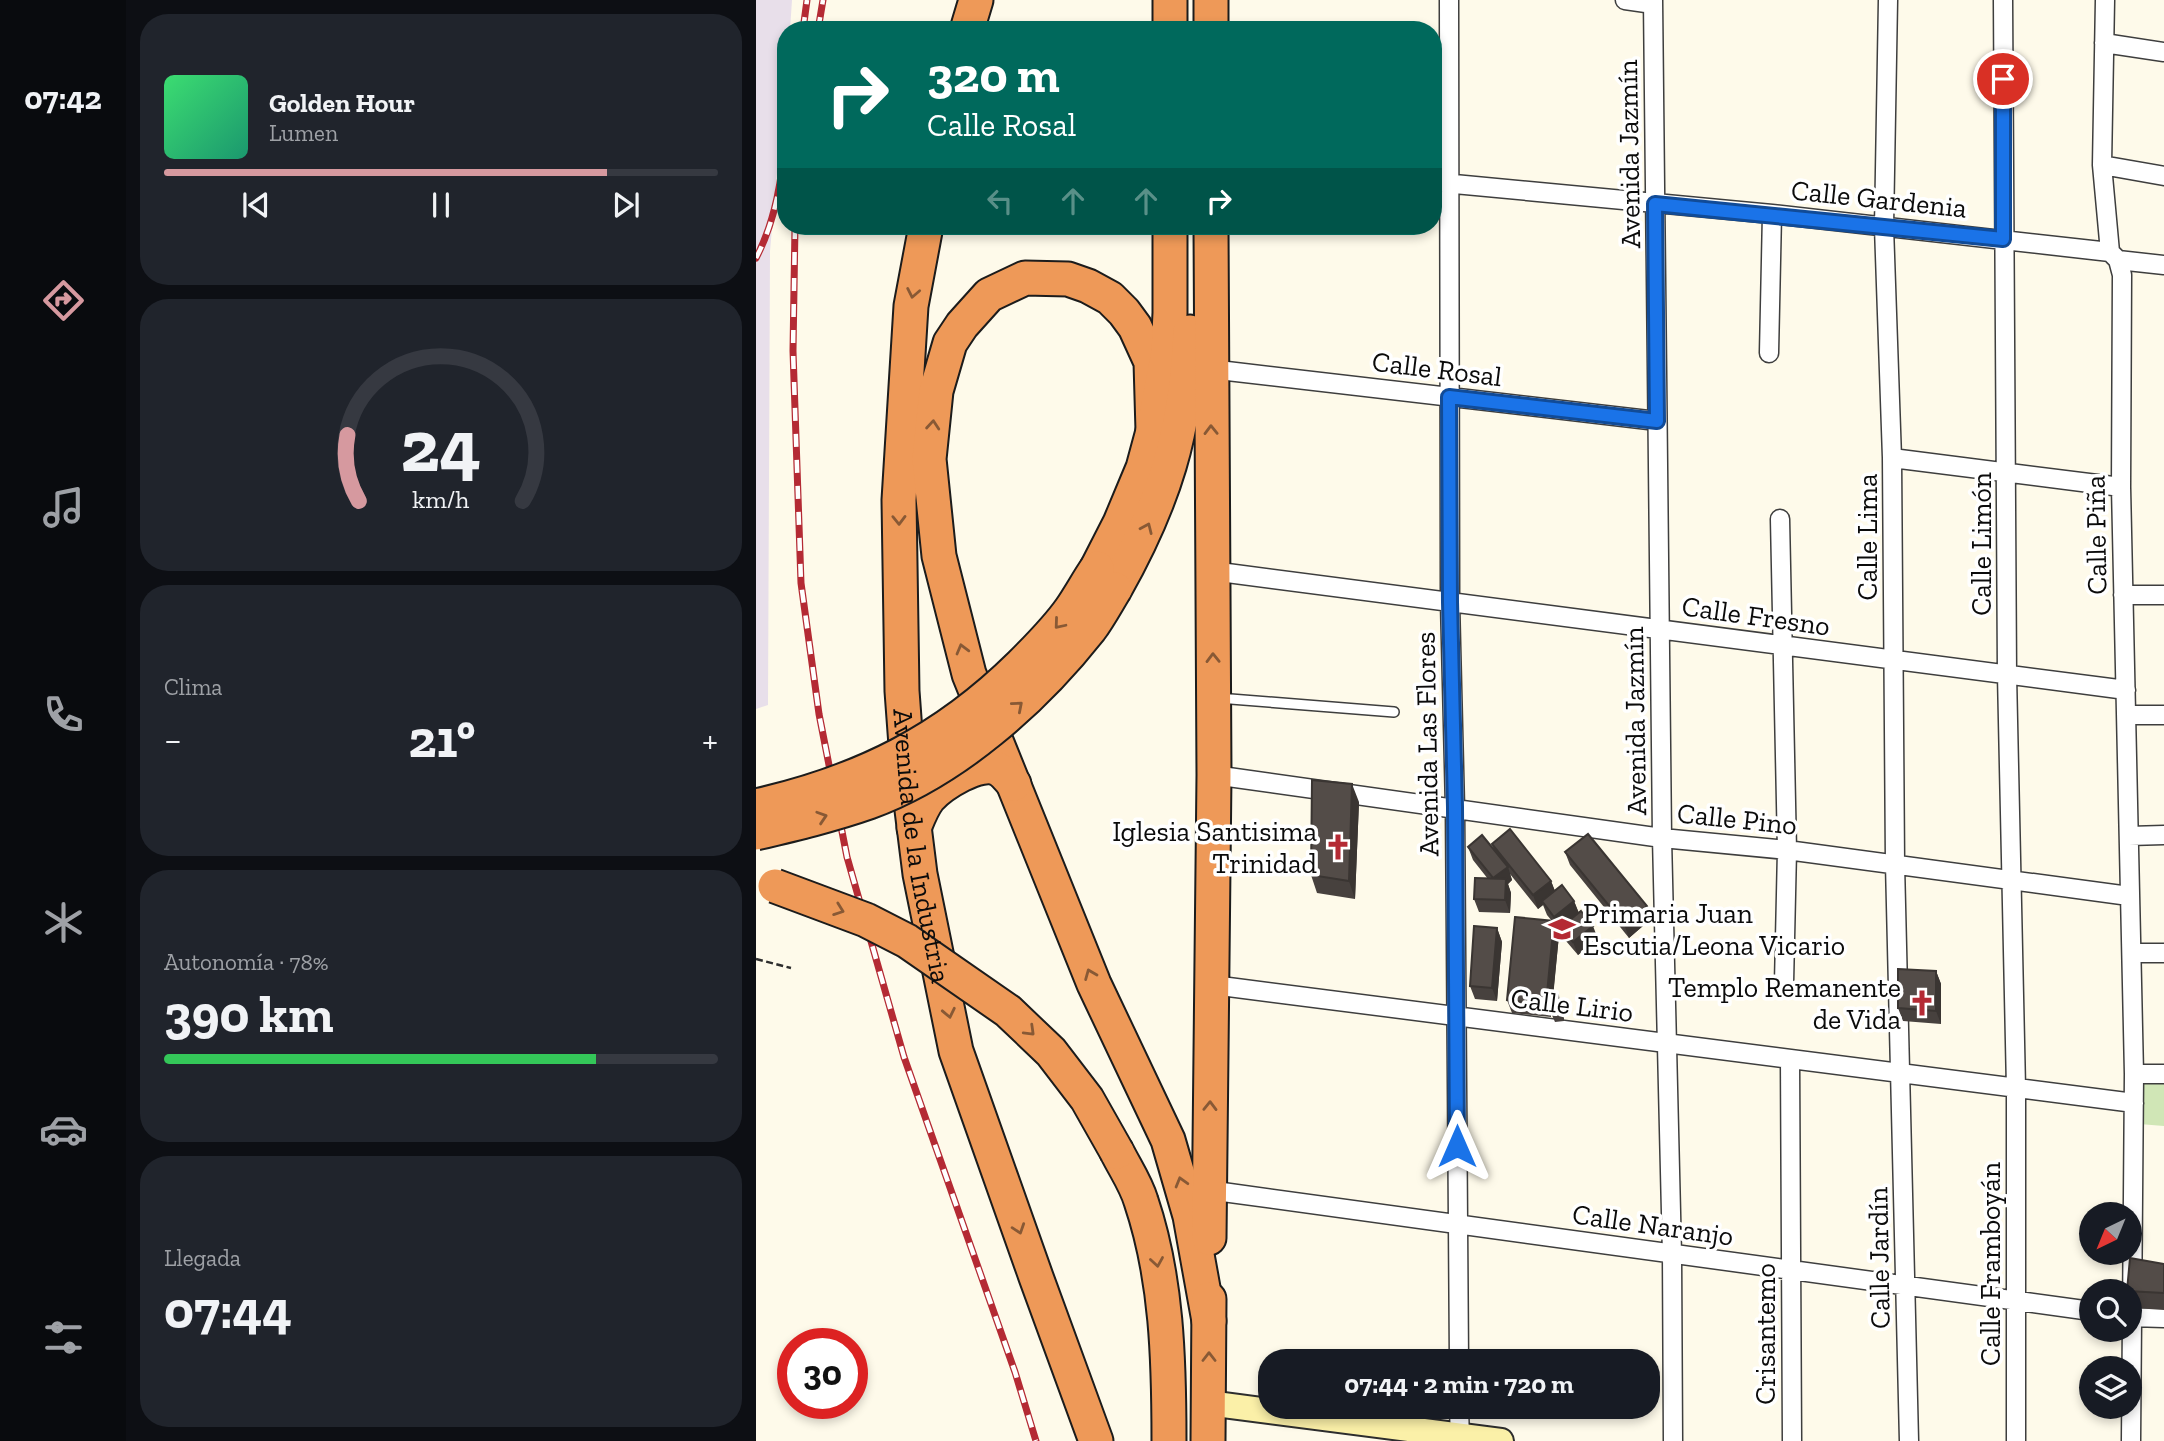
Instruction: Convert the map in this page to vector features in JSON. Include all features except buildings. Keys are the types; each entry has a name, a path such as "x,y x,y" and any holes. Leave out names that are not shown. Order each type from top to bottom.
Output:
{"highway":[{"path":"970,21 976,0"},
{"path":"1170,0 1170,21"},
{"path":"1211,0 1211,21"},
{"name":"Avenida de la Industria","path":"924,235 911,306 899,500 902,691 920,874 957,1051 1035,1277 1096,1441"},
{"path":"756,833 811,820 871,801 909,783 968,748 1031,695 1091,628 1120,523 1143,468 1153,431 1168,352 1170,235"},
{"path":"756,806 802,796 841,782 925,742 964,717 1042,645 1070,610 1137,551 1170,470 1182,419 1189,364 1195,235"},
{"path":"1208,1441 1208,1190 1214,775 1211,235"},
{"path":"1153,431 1151,362 1144,344 1124,312 1110,298 1068,279 1025,278 989,295 974,310 950,343 936,391 929,459 939,556 968,674 1094,984 1168,1140 1190,1216 1209,1321"},
{"path":"914,828 924,806 936,792 971,770 981,766 998,769 1014,784"},
{"path":"766,885 866,920 907,941 1008,1011 1051,1052 1087,1100 1140,1198 1154,1243 1166,1317 1170,1441"}],"street":[{"name":"Avenida Las Flores","path":"1442,160 1449,0"},
{"path":"1625,0 1653,2"},
{"name":"Calle Lima","path":"1888,0 1884,227 1892,458 1895,864 1900,1073"},
{"name":"Calle Limón","path":"2003,0 2007,675 2016,1088"},
{"name":"Calle Piña","path":"2105,0 2102,165 2114,256 2122,275 2121,487 2134,1074 2132,1279"},
{"name":"Avenida Jazmín","path":"1653,2 1662,838 1674,1441"},
{"path":"2104,43 2164,52"},
{"path":"2102,165 2164,176"},
{"name":"Calle Gardenia","path":"1442,183 2003,239 2164,265"},
{"name":"Avenida Las Flores","path":"1442,210 1449,397 1459,1349"},
{"path":"1769,353 1772,214"},
{"name":"Calle Rosal","path":"1210,369 1657,421"},
{"path":"1892,458 2121,487"},
{"path":"1780,519 1787,850 1784,983"},
{"name":"Calle Fresno","path":"1212,571 1894,662 2126,690"},
{"path":"2123,595 2164,595"},
{"path":"2126,715 2164,715"},
{"name":"Calle Pino","path":"1214,775 1662,838 1787,850 2129,896"},
{"path":"2129,835 2164,835"},
{"path":"2132,953 2164,953"},
{"name":"Calle Lirio","path":"1213,985 2134,1103"},
{"name":"Crisantemo","path":"1790,1059 1792,1441"},
{"name":"Calle Jardín","path":"1900,1073 1909,1441"},
{"path":"2134,1074 2164,1074"},
{"name":"Calle Framboyán","path":"2016,1088 2016,1441"},
{"name":"Calle Naranjo","path":"1208,1190 2079,1309"},
{"path":"2142,1317 2164,1318"},
{"name":"Calle Piña","path":"2131,1342 2131,1441"},
{"path":"1208,1403 1460,1438 1502,1441"},
{"path":"1459,1419 1460,1438"}],"lane":[{"path":"1214,697 1394,712"}],"path":[{"path":"756,960 791,968"}],"shaded area":[{"path":"756,0 792,0 791,21 777,21 777,173 770,251 768,705 756,709"}],"green space":[{"path":"2143,1080 2164,1082 2164,1126 2139,1124"}],"railway":[{"path":"804,21 807,0"},
{"path":"820,21 823,0"},
{"path":"756,258 769,229 777,198"},
{"path":"795,235 793,351 801,583 819,714 847,857 904,1057 1015,1372 1036,1441"}],"place":[{"name":"Iglesia Santisima Trinidad","path":"1338,847"},
{"name":"Primaria Juan Escutia/Leona Vicario","path":"1562,929"},
{"name":"Templo Remanente de Vida","path":"1922,1003"}],"route":[{"path":"1457,1146 1449,397 1657,421 1655,204 2003,239 2003,79"}]}
